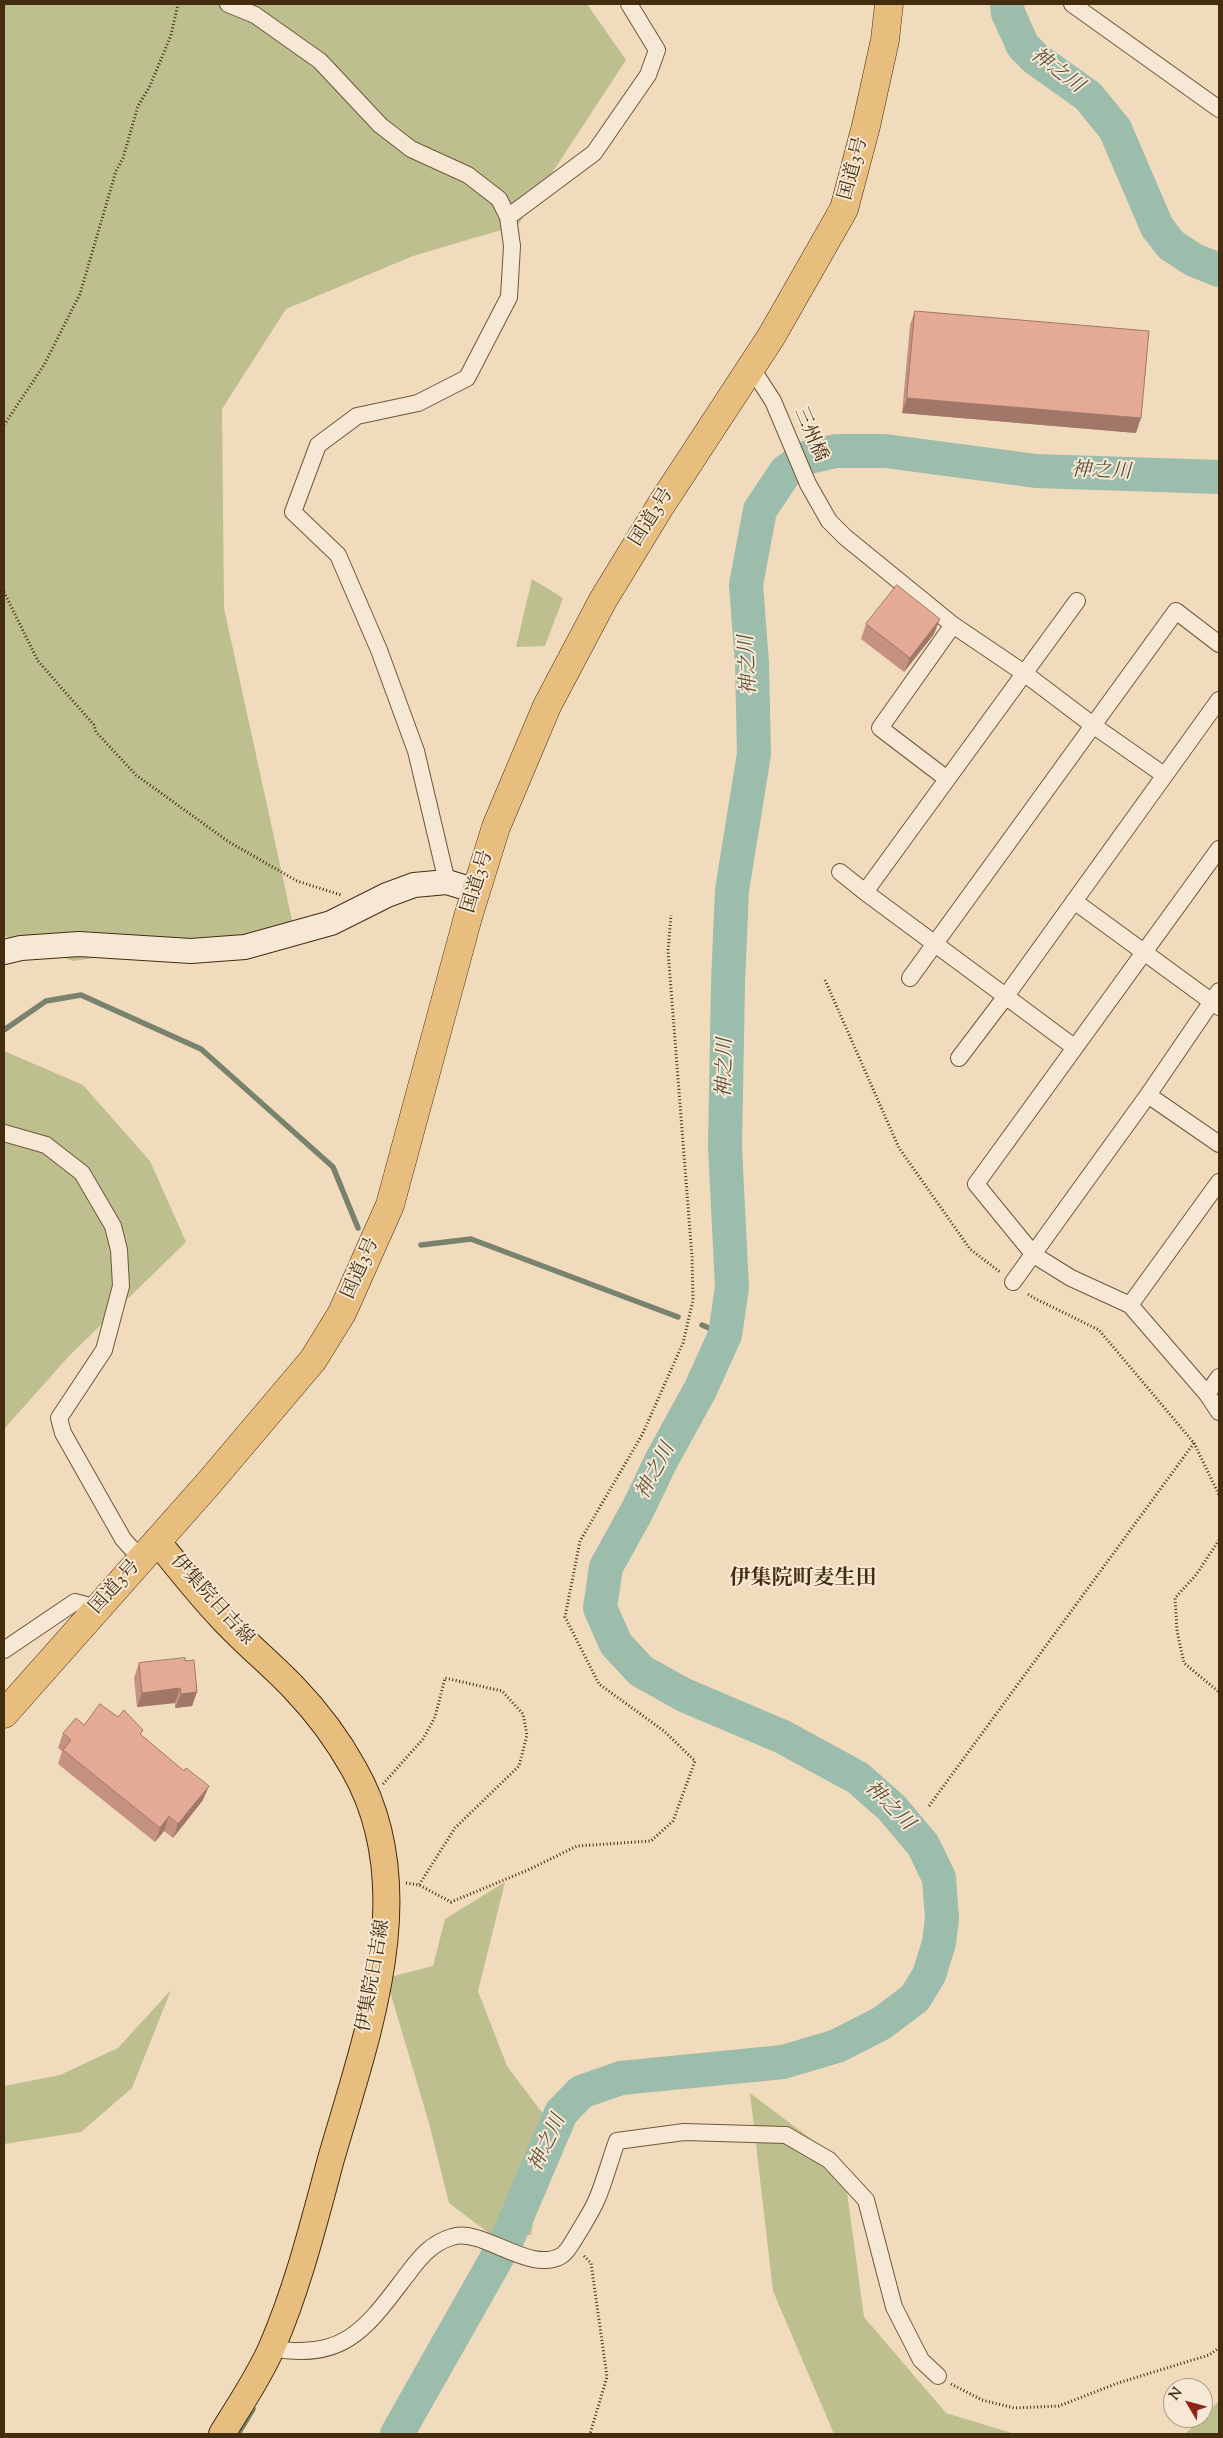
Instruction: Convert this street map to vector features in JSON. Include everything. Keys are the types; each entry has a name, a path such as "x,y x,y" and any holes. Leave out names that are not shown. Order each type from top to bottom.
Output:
{"highway":[{"name":"国道3号","path":"4,1714 151,1548 313,1360 342,1313 390,1205 476,891 496,827 547,706 602,600 772,337 844,209 868,117 885,40 889,4"}],"main road":[{"name":"伊集院日吉線","path":"151,1548 294,1688 316,1713 355,1769 369,1799 382,1851 386,1880 386,1938 370,2016 304,2255 272,2348 222,2434"}],"street":[{"path":"228,4 255,15 320,61 380,125 411,149 468,176 499,199 508,217 512,246 509,297 467,378 418,403 357,416 318,445 293,512 338,555 379,650 416,751 447,882"},
{"path":"508,217 594,153 648,75 657,50 629,4"},
{"path":"1072,4 1219,109"},
{"name":"三州橋","path":"752,367 773,401 808,484 828,521 953,625 1024,673 1094,726 1164,775"},
{"path":"865,892 1077,601"},
{"path":"910,978 1176,611 1219,644"},
{"path":"947,779 880,728 953,625"},
{"path":"959,1058 1006,996 1164,775 1216,710"},
{"path":"1219,849 976,1184 1034,1255 1071,1278 1130,1305 1207,1394 1219,1412"},
{"path":"840,872 1074,1047"},
{"path":"4,952 21,948 79,944 191,951 245,947 331,923 376,900 414,885 447,882 476,891"},
{"path":"1013,1282 1217,1000 1145,953 1074,901"},
{"path":"1148,1095 1219,1144"},
{"path":"4,1133 46,1145 82,1173 113,1226 119,1250 121,1286 111,1329 104,1350 59,1418 63,1433 123,1539 131,1548 151,1548"},
{"path":"1130,1305 1219,1182"},
{"path":"1207,1394 1219,1377"},
{"path":"4,1650 75,1602 97,1608"},
{"path":"272,2348 296,2353 314,2351 337,2344 368,2325 427,2248 453,2236 466,2236 538,2260 561,2256 572,2244 597,2200 617,2141 684,2132 786,2136 829,2160 866,2200 894,2307 921,2360 938,2376"}],"path":[{"path":"4,425 44,365 80,294 116,171 123,158 138,106 150,86 171,35 178,4"},
{"path":"4,592 38,661 94,726 96,732 136,775 229,842 298,881 335,894 376,900"},
{"path":"386,1880 419,1885 451,1902 528,1870 577,1846 651,1841 672,1821 696,1761 664,1731 599,1684 565,1618 580,1541 642,1435 683,1343 693,1300 692,1257 668,950 672,915"},
{"path":"825,980 900,1148 970,1249 1034,1298 1099,1330 1194,1443 1219,1495"},
{"path":"929,1806 1194,1443"},
{"path":"1219,1540 1196,1575 1175,1598 1177,1631 1184,1663 1219,1692"},
{"path":"369,1799 424,1739 436,1717 445,1678 502,1691 523,1714 527,1736 519,1766 455,1828 419,1885"},
{"path":"572,2244 591,2263 607,2377 590,2434"},
{"path":"938,2376 990,2402 1014,2408 1059,2406 1118,2383 1209,2355 1219,2348"}],"green space":[{"path":"4,4 587,4 626,60 518,225 413,256 286,309 222,409 224,608 294,929 73,961 4,936"},
{"path":"532,579 563,598 545,646 516,647"},
{"path":"4,1051 83,1085 150,1161 186,1242 69,1356 4,1429"},
{"path":"505,1882 478,1991 507,2066 550,2123 531,2235 494,2237 449,2203 429,2123 386,1978 433,1966 445,1919"},
{"path":"171,1990 132,2088 81,2132 4,2144 4,2086 60,2075 118,2048"},
{"path":"750,2093 843,2163 864,2317 946,2413 1015,2434 834,2434 773,2291"},
{"path":"1219,2401 1219,2434 1185,2434 1191,2428 1213,2428 1213,2407"}],"building":[{"path":"915,311 1149,331 1141,418 907,398"},
{"path":"897,585 940,619 910,658 866,624"},
{"path":"185,1658 185,1661 194,1660 197,1692 181,1694 180,1688 142,1693 139,1663"},
{"path":"100,1704 118,1717 124,1710 143,1730 140,1734 184,1771 186,1768 209,1786 178,1824 169,1816 160,1828 63,1750 71,1740 63,1733 76,1718 84,1725"}],"waterway":[{"name":"神之川","path":"1007,4 1008,13 1023,46 1036,59 1088,96 1115,129 1157,227 1171,245 1194,260 1219,270"},
{"name":"神之川","path":"397,2434 507,2240 561,2113 581,2092 621,2078 783,2062 837,2046 882,2023 915,1998 929,1975 939,1943 942,1918 939,1878 923,1845 892,1808 858,1778 783,1737 684,1695 641,1671 616,1644 600,1608 606,1567 700,1390 725,1335 732,1287 725,1147 728,983 732,890 754,754 752,663 746,585 760,510 786,471 805,458 836,451 885,451 1036,471 1219,477"},
{"path":"4,1030 46,1001 81,995 201,1049 333,1167 358,1228"},
{"path":"421,1245 471,1239 678,1317"},
{"path":"702,1325 725,1335"},
{"path":"238,2434 253,2409"}],"district":[{"name":"伊集院町麦生田","path":"803,1580"}]}
